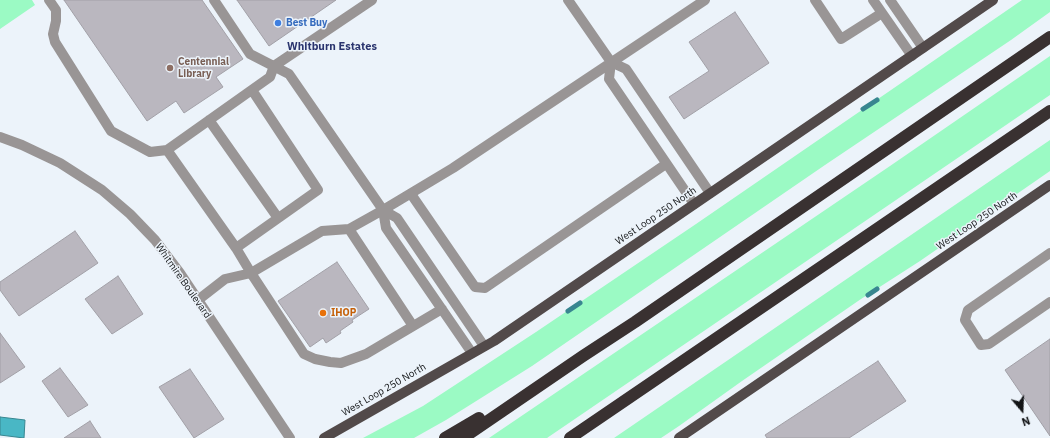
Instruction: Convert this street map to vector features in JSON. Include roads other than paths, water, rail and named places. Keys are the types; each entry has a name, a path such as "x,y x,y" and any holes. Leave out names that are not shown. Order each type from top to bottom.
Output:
{"highway":[{"path":"463,438 635,322 1050,37"},
{"path":"570,438 1050,111"},
{"path":"445,438 583,356"}],"main road":[{"name":"West Loop 250 North","path":"324,438 494,341 993,0"},
{"name":"West Loop 250 North","path":"679,438 1050,186"}],"street":[{"path":"49,0 56,10 56,21 53,34 55,42 111,131 150,152 167,150 270,77 274,66 372,0"},
{"path":"214,0 250,54 289,74 384,210 397,218 484,346"},
{"path":"568,0 612,62 626,69 710,193"},
{"path":"198,300 225,279 251,273 322,231 349,229 384,210 453,168 705,0"},
{"path":"815,0 841,39 882,13"},
{"path":"873,0 912,56"},
{"path":"890,0 923,48"},
{"path":"612,62 609,79 694,204"},
{"path":"236,248 318,190 252,90"},
{"path":"209,120 278,218"},
{"name":"Whitmire Boulevard","path":"0,137 60,163 102,190 130,214 154,240 180,272 290,438"},
{"path":"167,150 236,248 304,354 315,359 341,363 366,354 442,310"},
{"path":"411,194 476,287 485,288 666,164"},
{"path":"384,210 386,228 472,353"},
{"path":"349,229 413,326"},
{"path":"1050,253 968,310 965,320 981,345 989,344 1050,302"}],"water":[{"path":"0,417 25,420 24,438 0,435"}],"waterway":[{"path":"863,109 877,100"},
{"path":"868,295 877,289"},
{"path":"568,311 580,303"}],"place":[{"name":"Best Buy","path":"278,23"},
{"name":"Centennial Library","path":"170,68"},
{"name":"IHOP","path":"323,313"}],"district":[{"name":"Whitburn Estates","path":"332,47"}]}
